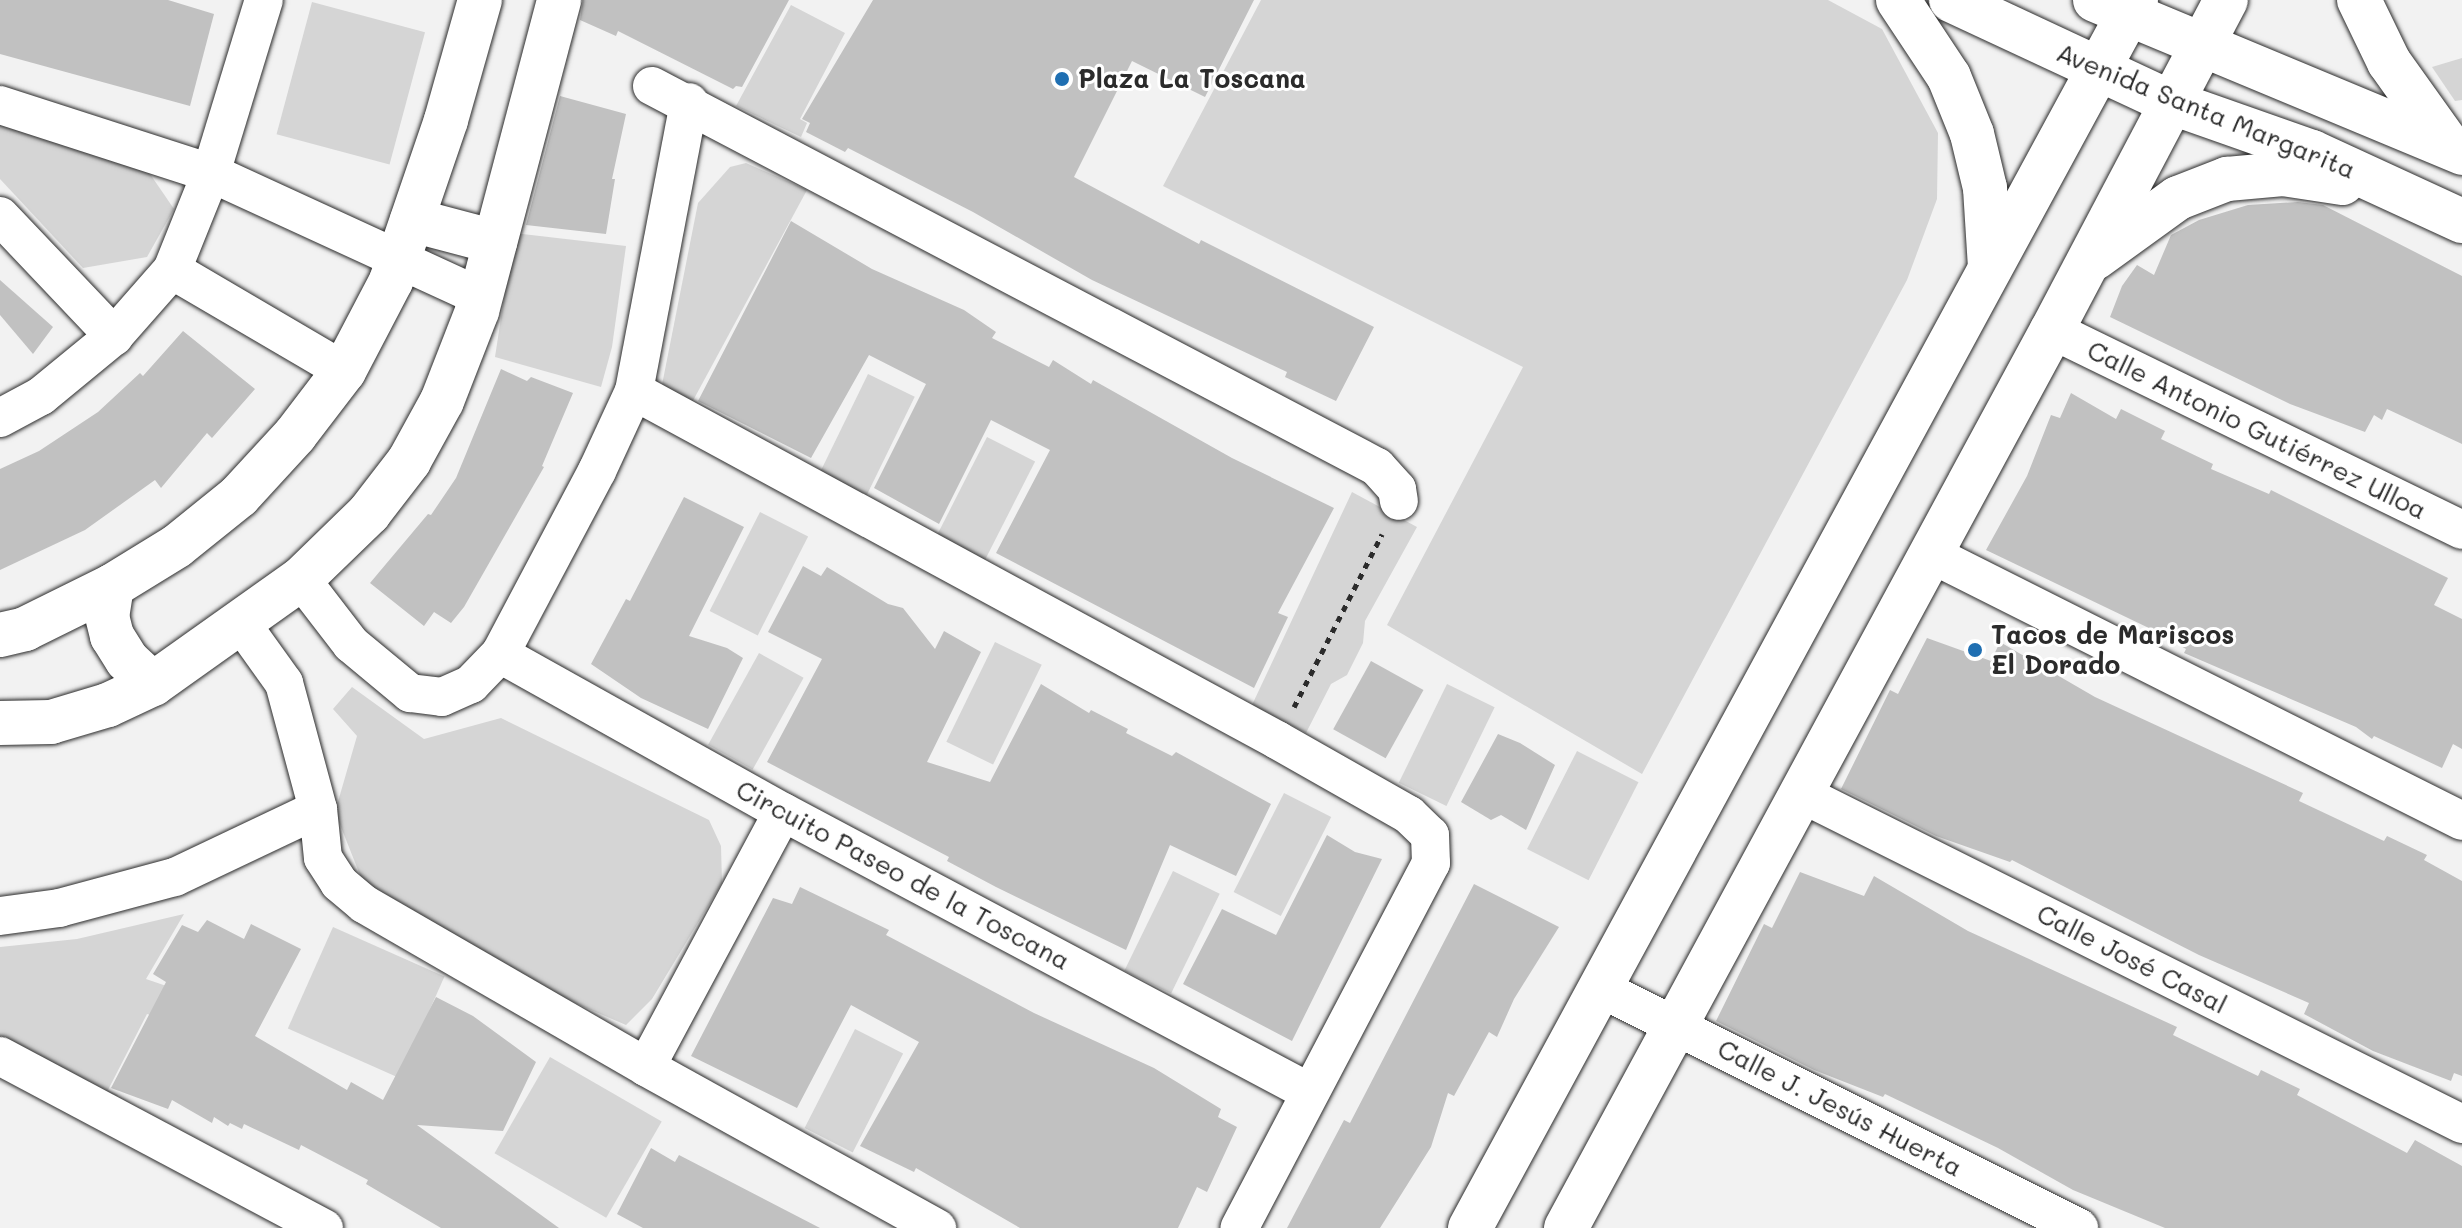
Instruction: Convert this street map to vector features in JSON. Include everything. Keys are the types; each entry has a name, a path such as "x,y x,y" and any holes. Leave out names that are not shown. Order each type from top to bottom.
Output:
{"main road":[{"path":"0,635 25,629 112,586 177,546 239,496 295,435 344,371 406,240 480,0"},
{"path":"0,723 51,722 108,705 153,684 301,579 369,513 409,461 442,401 481,297 559,0"},
{"path":"1898,0 1949,77 1972,134 1985,188 1990,269"},
{"name":"Avenida Santa Margarita","path":"1951,0 2170,102 2312,152 2462,221"},
{"path":"1566,1228 2052,330 2226,0"},
{"path":"2359,0 2389,62 2455,150"},
{"path":"1470,1228 2097,70 2119,5 2200,47 2455,150"},
{"path":"2087,264 2178,198 2227,179 2283,174 2405,193"},
{"path":"406,240 495,242"},
{"path":"112,586 107,616 112,636 127,660 153,684"}],"street":[{"path":"0,418 41,396 114,336 172,270 211,173 264,0"},
{"path":"652,86 689,102 1377,467 1397,489 1399,501"},
{"path":"301,579 351,644 410,693 442,697 471,684 500,654 597,471 634,391 689,102"},
{"path":"0,105 406,240 481,297"},
{"path":"0,216 114,336"},
{"path":"172,270 344,371"},
{"name":"Calle Antonio Gutiérrez Ulloa","path":"2052,330 2462,530"},
{"path":"634,391 1277,740 1409,815 1430,835 1431,863 1239,1228"},
{"path":"1931,554 2462,821"},
{"path":"241,623 284,683 318,809 323,858 339,883 364,904 646,1067 937,1228"},
{"name":"Circuito Paseo de la Toscana","path":"500,654 783,812 1309,1092"},
{"name":"Calle José Casal","path":"1802,794 2462,1124"},
{"path":"0,916 59,908 175,877 318,809"},
{"path":"646,1067 783,812"},
{"name":"Calle J. Jesús Huerta","path":"1600,988 2079,1228"},
{"path":"0,1056 324,1228"}],"path":[{"path":"1277,740 1399,501"}],"shaded area":[{"path":"1261,0 1828,0 1882,29 1938,133 1937,199 1907,280 1642,774 1387,625 1523,367 1163,186"},
{"path":"312,2 425,32 390,165 277,134"},
{"path":"791,5 845,33 800,119 807,123 801,137 736,106"},
{"path":"2462,58 2462,100 2455,101 2432,67"},
{"path":"0,120 148,171 174,209 147,257 83,268 0,179"},
{"path":"746,163 807,190 689,408 660,395 698,203 730,167"},
{"path":"514,233 626,246 612,347 601,387 495,357"},
{"path":"868,374 915,397 866,497 819,474"},
{"path":"987,437 1035,462 985,560 937,536"},
{"path":"1352,492 1417,527 1365,621 1363,643 1347,675 1331,684 1306,733 1252,705"},
{"path":"760,512 808,537 758,635 710,611"},
{"path":"995,642 1042,665 993,765 946,742"},
{"path":"759,653 804,678 753,770 708,745"},
{"path":"1447,684 1495,707 1446,806 1399,783"},
{"path":"352,687 424,739 501,718 709,820 721,846 722,883 652,999 626,1025 554,994 362,880 335,812 357,736 333,709"},
{"path":"1577,751 1638,782 1589,880 1527,849"},
{"path":"1284,793 1331,817 1281,916 1234,892"},
{"path":"1173,871 1220,894 1171,994 1124,971"},
{"path":"184,914 146,979 213,1002 160,1018 147,1014 108,1090 118,1095 109,1106 0,1051 0,947 77,939"},
{"path":"333,927 444,977 399,1078 288,1028"},
{"path":"855,1029 903,1054 853,1152 805,1128"},
{"path":"550,1057 662,1122 606,1218 494,1153"}],"building":[{"path":"0,0 168,0 214,14 190,106 0,54"},
{"path":"583,0 789,0 742,87 733,89 618,31 616,36 580,20"},
{"path":"873,0 1254,0 1205,97 1132,61 1074,177 1199,244 1201,240 1374,327 1336,401 1285,377 1287,372 1092,280 973,212 848,148 845,152 806,132 810,123 802,119"},
{"path":"560,96 626,114 612,179 615,179 606,234 526,225"},
{"path":"2298,202 2323,205 2462,276 2462,444 2387,409 2382,420 2374,415 2365,432 2290,404 2110,317 2122,286 2137,265 2154,275 2171,235 2199,220 2248,205"},
{"path":"791,221 872,269 964,310 996,332 992,338 1049,367 1053,360 1091,384 1093,380 1232,458 1334,508 1278,613 1288,617 1254,688 996,553 1050,450 991,420 939,524 874,488 926,384 869,355 811,458 698,401"},
{"path":"0,280 53,327 33,354 0,315"},
{"path":"183,331 255,389 212,438 207,433 161,488 155,480 85,530 0,570 0,469 39,451 98,412 140,373 143,376"},
{"path":"501,369 527,381 531,377 573,393 544,467 464,607 451,623 434,612 424,626 370,583 428,514 431,515 456,478"},
{"path":"2071,393 2116,419 2121,409 2165,431 2161,439 2213,464 2211,469 2269,494 2271,490 2448,578 2434,605 2462,619 2462,749 2453,744 2442,768 2374,736 2372,739 2356,727 2184,653 2186,649 2153,630 1986,550 2027,476 2051,415 2060,418"},
{"path":"684,497 744,527 689,636 727,648 743,658 708,729 641,698 591,664 626,599 630,601"},
{"path":"803,566 821,576 827,567 888,604 903,608 935,649 944,631 981,652 927,762 990,782 1041,684 1089,713 1091,710 1128,729 1126,733 1172,756 1176,752 1271,804 1236,876 1170,845 1126,950 996,887 947,861 949,857 767,762 822,659 768,632"},
{"path":"1927,638 1991,661 2000,642 2095,697 2303,793 2299,801 2384,841 2387,836 2427,855 2424,860 2462,881 2462,1076 2454,1073 2451,1081 2373,1051 2304,1014 2309,1003 2199,955 2012,860 2010,862 1936,836 1841,789 1890,690 1898,694"},
{"path":"1371,661 1423,690 1386,758 1333,729"},
{"path":"1498,734 1520,743 1555,765 1526,830 1501,815 1491,820 1461,802"},
{"path":"1327,835 1355,852 1382,859 1292,1041 1183,984 1222,909 1276,935"},
{"path":"1800,872 1864,896 1874,876 1968,931 2177,1027 2173,1035 2258,1076 2261,1070 2300,1089 2297,1095 2407,1153 2415,1140 2462,1166 2462,1228 2165,1228 2073,1190 1998,1148 1885,1094 1883,1097 1814,1070 1716,1021 1764,924 1772,928"},
{"path":"1474,884 1559,927 1514,999 1497,1037 1489,1032 1454,1096 1448,1093 1431,1147 1380,1228 1287,1228 1344,1120 1350,1123"},
{"path":"800,887 889,930 886,935 1034,1013 1154,1068 1221,1109 1218,1117 1237,1127 1207,1192 1197,1187 1178,1228 1020,1228 916,1168 914,1172 860,1146 919,1042 851,1005 797,1108 691,1056 773,898 792,904"},
{"path":"207,920 244,939 251,924 301,949 255,1036 347,1090 351,1082 383,1100 436,997 473,1016 536,1062 503,1131 417,1125 559,1228 441,1228 366,1184 368,1180 301,1145 299,1150 244,1124 242,1129 230,1123 228,1126 214,1117 212,1123 172,1100 168,1109 111,1088 166,982 153,974 182,925 198,932"},
{"path":"651,1148 675,1162 679,1155 820,1228 643,1228 617,1214"}],"place":[{"name":"Plaza La Toscana","path":"1062,79"},
{"name":"Tacos de Mariscos El Dorado","path":"1975,650"}]}
